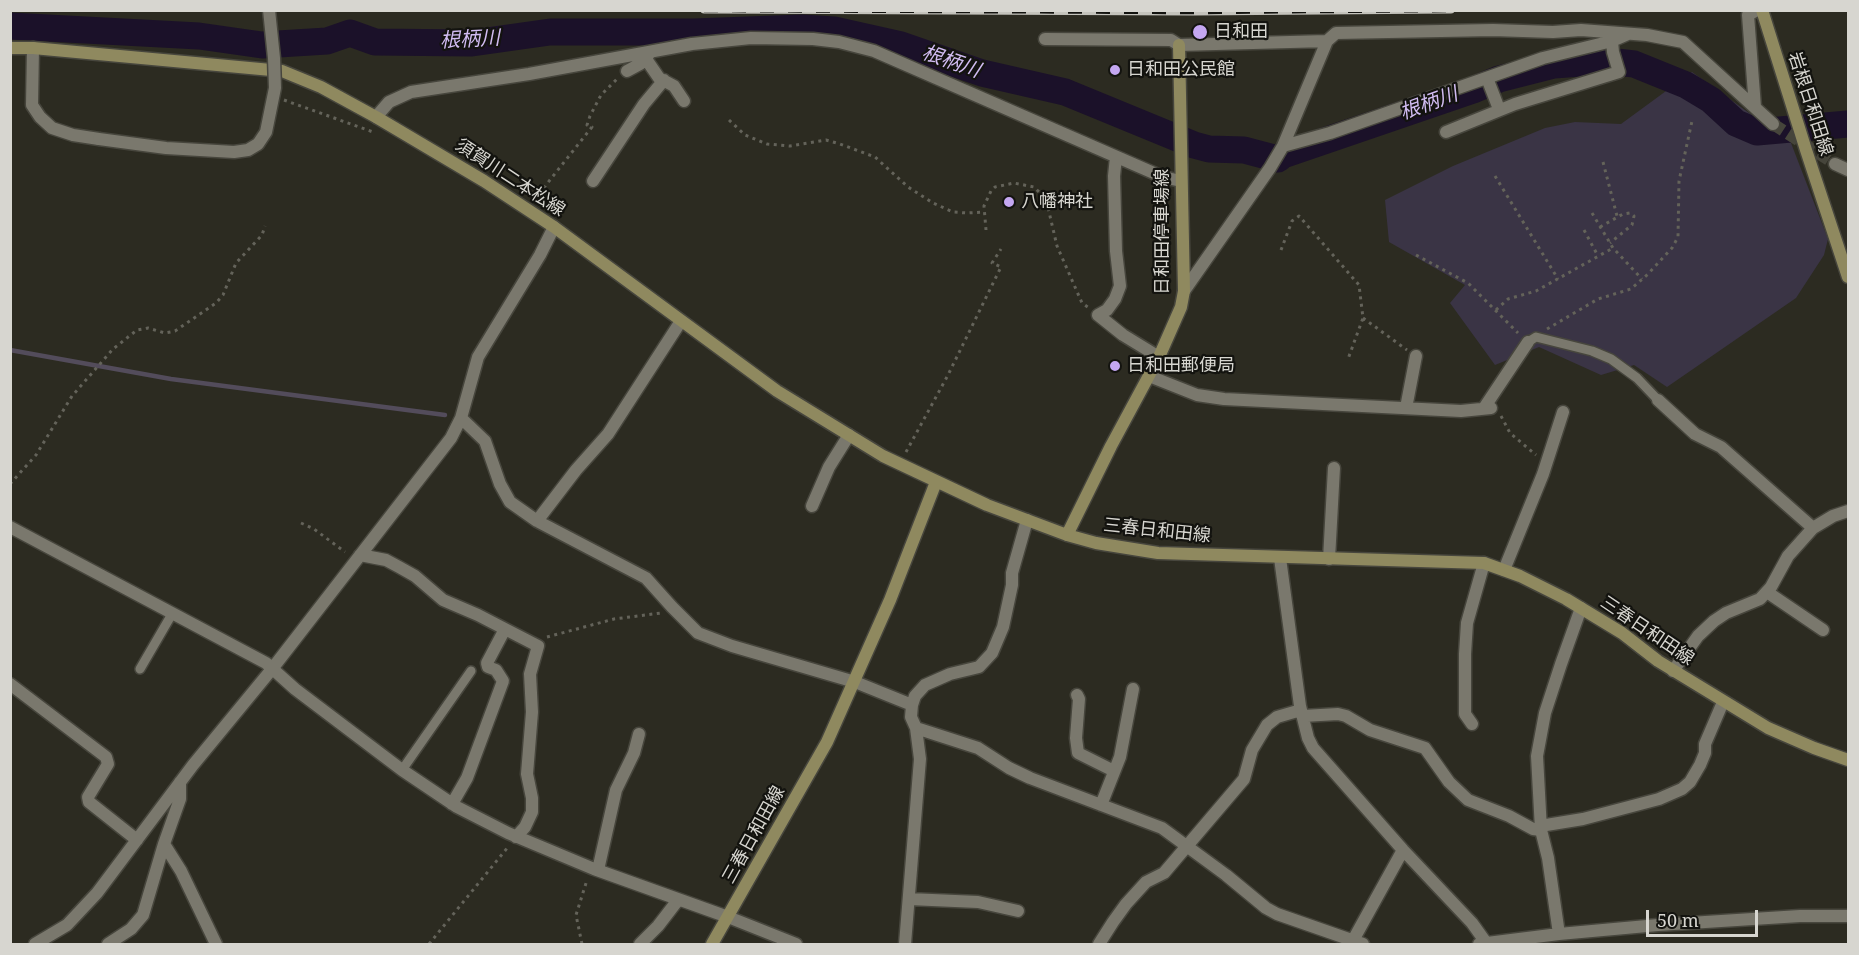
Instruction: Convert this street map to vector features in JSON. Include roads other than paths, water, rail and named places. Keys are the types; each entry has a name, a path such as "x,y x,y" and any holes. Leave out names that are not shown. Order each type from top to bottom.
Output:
{"main road":[{"name":"岩根日和田線","path":"1762,10 1848,277"},
{"name":"日和田停車場線","path":"1067,535 1159,357 1181,307 1184,291 1179,45"},
{"name":"須賀川二本松線","path":"10,48 33,48 282,71 321,87 420,141 530,211 777,391 899,464 936,482"},
{"name":"三春日和田線","path":"712,945 818,759 855,682 890,600 936,482 987,505 1067,535 1096,543 1158,553 1484,563 1529,581 1581,608 1622,633 1673,671 1768,728 1848,760"}],"street":[{"path":"33,48 32,105 40,117 52,128 73,135 99,139 202,151 248,150 258,144 266,132 274,96 274,58 269,10"},
{"path":"1755,107 1748,15 1757,10"},
{"path":"1184,291 1270,168 1283,146 1329,37 1340,33 1581,30 1647,34 1683,42 1773,124"},
{"path":"1283,146 1330,133 1543,58 1613,46 1629,33"},
{"path":"376,117 389,102 411,92 649,55 692,44 751,38 813,39 858,47 884,55 1162,177 1181,181"},
{"path":"1045,39 1171,40 1179,45 1327,41"},
{"path":"1446,132 1498,106 1619,72 1613,46"},
{"path":"627,71 649,55"},
{"path":"649,55 653,71 674,86 684,101"},
{"path":"1487,78 1498,106"},
{"path":"593,181 644,104 664,80"},
{"path":"1116,157 1114,176 1116,251 1120,286 1111,305 1098,315 1123,335 1159,357"},
{"path":"1834,164 1848,170"},
{"path":"40,943 67,925 82,909 451,438 461,418 478,357 554,228"},
{"path":"537,521 576,470 608,434 681,321"},
{"path":"1149,376 1197,395 1224,399 1461,411 1487,408 1530,340"},
{"path":"1406,408 1416,356"},
{"path":"1658,400 1695,434 1721,447 1813,528"},
{"path":"1504,570 1545,468 1563,412"},
{"path":"461,418 485,441 500,484 510,502 537,521 646,578 698,633 732,646 855,682 912,705"},
{"path":"812,506 829,467 849,435"},
{"path":"1329,559 1334,468"},
{"path":"1673,671 1698,636 1714,621 1726,613 1755,602 1772,587 1788,556 1813,528 1833,516 1848,511"},
{"path":"905,945 920,759 916,728 911,717 912,705 915,696 925,685 950,674 979,667 992,653 1003,627 1012,573 1027,520"},
{"path":"10,526 266,663 402,770 452,804 516,837 594,869 728,917 796,945"},
{"path":"358,558 386,560 415,576 442,600 478,615 538,646 530,674 532,712 527,774 533,806 525,827 516,837"},
{"path":"1280,558 1302,713 1313,748 1403,850 1472,923 1484,944 1559,934 1752,919 1848,916"},
{"path":"1472,724 1465,714 1467,623 1484,563"},
{"path":"1767,592 1823,630"},
{"path":"1559,934 1548,858 1541,828 1537,756 1561,664 1581,608"},
{"path":"452,804 467,778 503,681 496,670 488,667 487,663 505,629"},
{"path":"10,684 106,757 108,764 88,797 89,802 137,840"},
{"path":"1101,806 1125,735 1133,689"},
{"path":"1077,695 1079,699 1076,738 1078,753 1114,771"},
{"path":"1099,945 1113,922 1146,882 1164,873 1244,779 1252,750 1267,725 1277,717 1302,713 1338,714 1370,729 1420,746 1429,751 1449,782 1468,800 1509,816 1533,829 1583,819 1659,799 1682,789 1690,782 1700,765 1705,753 1705,744 1723,702"},
{"path":"916,728 978,748 1009,768 1030,778 1161,828 1266,908 1356,943 1403,850"},
{"path":"594,869 616,790 634,753 639,734"},
{"path":"108,945 121,938 143,915 180,799 180,782"},
{"path":"164,844 181,871 216,945"},
{"path":"909,899 978,902 1018,911"},
{"path":"640,945 678,900"}],"lane":[{"path":"1530,340 1592,351 1611,359 1637,378 1658,400"},
{"path":"140,669 172,614"},
{"path":"402,770 471,671"}],"waterway":[{"name":"根柄川","path":"10,26 199,36 262,45 327,41 350,33 375,42 472,43 550,32 694,32 802,28 834,30 901,45 982,73 1065,92 1194,145 1209,149 1244,150 1278,159 1283,155 1499,79 1554,65 1608,61 1634,64 1686,85 1711,100 1736,123 1757,132 1848,124"},
{"path":"10,350 171,379 445,415"}],"tunnel":[{"path":"1773,124 1835,164"}],"railway":[{"path":"704,10 1193,12 1451,10"}],"place":[{"name":"日和田","path":"1200,32"},
{"name":"日和田公民館","path":"1115,70"},
{"name":"八幡神社","path":"1009,202"},
{"name":"日和田郵便局","path":"1115,366"}]}
